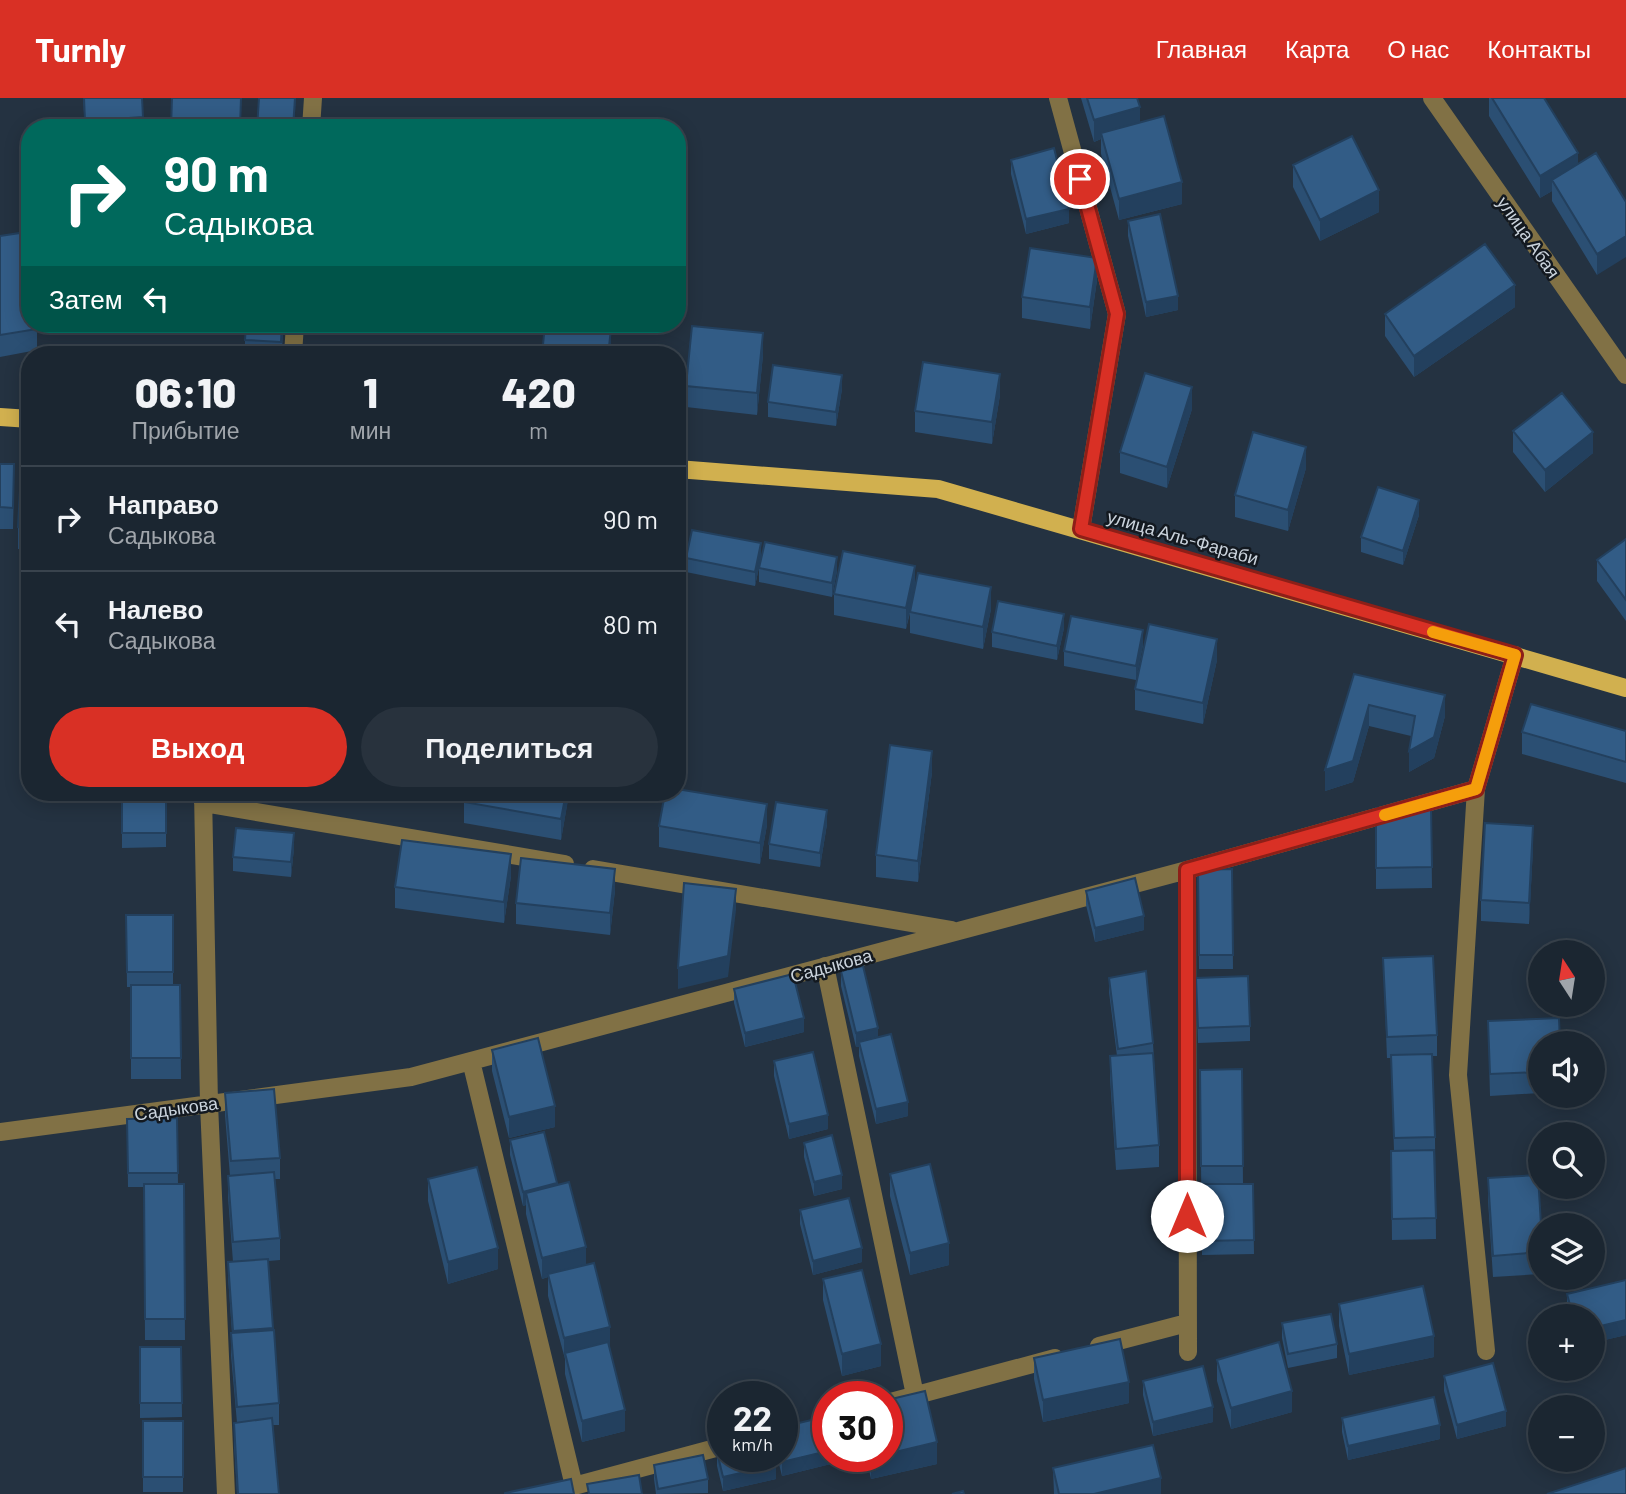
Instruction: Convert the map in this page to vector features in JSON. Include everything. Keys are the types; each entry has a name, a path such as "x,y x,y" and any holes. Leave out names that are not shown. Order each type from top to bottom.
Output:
{"main road":[{"path":"0,417 21,418"},
{"name":"улица Аль-Фараби","path":"686,470 938,489 1626,688"}],"street":[{"path":"312,119 313,98"},
{"path":"1058,98 1117,314 1081,529"},
{"name":"улица Абая","path":"1432,98 1626,375"},
{"path":"1486,1351 1458,1075 1476,789 1515,655"},
{"name":"Садыкова","path":"0,1132 411,1077 1187,870 1476,789"},
{"path":"203,801 209,1104 226,1494"},
{"path":"220,801 958,931"},
{"path":"1187,870 1188,1352"},
{"path":"825,967 915,1395"},
{"path":"471,1061 574,1486 707,1450"},
{"path":"903,1398 1187,1323"}],"building":[{"path":"84,98 142,98 143,117 85,119"},
{"path":"172,98 241,98 240,119 171,119"},
{"path":"259,98 295,98 294,119 258,119"},
{"path":"1087,98 1137,98 1140,107 1094,120"},
{"path":"1492,98 1544,98 1578,153 1540,176"},
{"path":"1164,116 1182,182 1119,199 1101,133"},
{"path":"1352,136 1379,190 1320,220 1293,165"},
{"path":"1054,148 1069,209 1026,219 1011,160"},
{"path":"1596,153 1626,202 1626,236 1597,254 1552,180"},
{"path":"1160,214 1178,296 1146,302 1128,221"},
{"path":"20,233 21,332 0,335 0,236"},
{"path":"1485,244 1515,285 1414,356 1385,314"},
{"path":"1030,248 1097,258 1090,307 1022,297"},
{"path":"692,326 763,333 757,393 686,386"},
{"path":"245,333 282,333 281,342 245,340"},
{"path":"544,333 611,333 609,346 543,346"},
{"path":"923,362 1000,374 992,422 915,411"},
{"path":"773,365 842,375 836,412 768,402"},
{"path":"1145,373 1192,387 1167,467 1120,452"},
{"path":"1562,393 1593,432 1545,470 1513,431"},
{"path":"1253,432 1306,447 1288,510 1235,495"},
{"path":"0,464 14,464 13,508 0,507"},
{"path":"21,472 21,527 18,527"},
{"path":"1378,487 1419,500 1403,551 1361,537"},
{"path":"692,530 761,543 755,572 686,558"},
{"path":"1626,539 1626,600 1597,560"},
{"path":"765,542 837,557 832,583 759,568"},
{"path":"843,551 915,566 906,608 834,594"},
{"path":"918,573 991,587 983,627 910,612"},
{"path":"998,601 1064,614 1057,646 992,632"},
{"path":"1071,616 1143,630 1136,666 1064,651"},
{"path":"1149,624 1217,639 1203,703 1135,689"},
{"path":"1354,674 1445,695 1434,737 1409,751 1415,716 1369,705 1353,761 1325,770"},
{"path":"1531,704 1626,731 1626,762 1522,732"},
{"path":"890,745 932,751 918,861 876,855"},
{"path":"686,790 767,804 760,843 659,826 664,801 686,801"},
{"path":"122,801 166,801 166,833 122,833"},
{"path":"464,801 564,801 561,819"},
{"path":"776,802 827,810 820,853 769,844"},
{"path":"1431,807 1432,867 1376,868 1376,808"},
{"path":"1485,823 1533,826 1529,903 1481,900"},
{"path":"236,828 294,833 291,862 233,857"},
{"path":"402,840 511,854 504,902 395,887"},
{"path":"521,858 615,869 610,913 516,903"},
{"path":"1232,869 1233,955 1199,955 1198,870"},
{"path":"1135,878 1144,916 1095,928 1086,891"},
{"path":"684,883 736,889 728,956 678,968"},
{"path":"126,915 173,915 173,972 127,972"},
{"path":"1433,956 1437,1035 1387,1037 1383,958"},
{"path":"863,966 878,1028 856,1033 841,971"},
{"path":"1146,971 1153,1043 1118,1049 1109,978"},
{"path":"793,974 804,1018 745,1033 734,989"},
{"path":"1248,976 1250,1026 1198,1028 1196,978"},
{"path":"131,985 180,985 181,1058 131,1058"},
{"path":"1559,1018 1560,1031 1528,1031 1528,1072 1490,1074 1488,1021"},
{"path":"891,1034 908,1102 876,1109 859,1042"},
{"path":"538,1038 555,1106 509,1117 492,1050"},
{"path":"813,1052 828,1115 789,1124 774,1061"},
{"path":"1153,1053 1159,1145 1116,1149 1110,1056"},
{"path":"1432,1054 1435,1137 1394,1138 1391,1055"},
{"path":"1242,1069 1243,1166 1201,1166 1200,1070"},
{"path":"274,1089 280,1158 231,1161 225,1093"},
{"path":"177,1118 178,1173 128,1173 127,1119"},
{"path":"544,1132 557,1183 523,1192 510,1140"},
{"path":"832,1135 842,1175 814,1182 804,1143"},
{"path":"1434,1150 1436,1218 1392,1219 1391,1151"},
{"path":"930,1164 949,1243 910,1253 890,1174"},
{"path":"477,1167 498,1248 448,1262 428,1179"},
{"path":"274,1172 280,1238 233,1242 228,1176"},
{"path":"1528,1176 1528,1199 1539,1199 1540,1213 1528,1213 1528,1253 1493,1256 1488,1178"},
{"path":"569,1182 586,1247 542,1258 526,1193"},
{"path":"144,1184 184,1184 185,1319 145,1319"},
{"path":"1202,1184 1253,1184 1254,1240 1202,1241"},
{"path":"849,1198 862,1248 813,1261 800,1210"},
{"path":"268,1259 273,1328 233,1331 228,1262"},
{"path":"594,1263 610,1327 564,1338 548,1274"},
{"path":"862,1270 881,1344 842,1354 823,1279"},
{"path":"1626,1280 1626,1320 1605,1325 1605,1304 1570,1304 1567,1294 1584,1290 1605,1290 1605,1285"},
{"path":"1423,1286 1434,1336 1349,1354 1339,1304"},
{"path":"1331,1314 1337,1344 1288,1354 1282,1323"},
{"path":"274,1330 279,1403 237,1407 231,1333"},
{"path":"1120,1339 1129,1382 1043,1400 1034,1358"},
{"path":"608,1342 625,1410 582,1421 565,1353"},
{"path":"1279,1342 1292,1391 1231,1408 1217,1360"},
{"path":"140,1347 181,1347 182,1403 140,1403"},
{"path":"1493,1363 1506,1411 1457,1425 1444,1376"},
{"path":"1203,1366 1213,1407 1153,1422 1143,1381"},
{"path":"925,1391 937,1442 903,1450 903,1396"},
{"path":"1434,1397 1440,1425 1348,1446 1342,1418"},
{"path":"272,1418 279,1494 238,1494 234,1423"},
{"path":"812,1420 812,1455 798,1458 798,1423"},
{"path":"143,1421 183,1421 183,1477 143,1477"},
{"path":"1153,1445 1161,1478 1094,1494 1059,1494 1053,1468"},
{"path":"703,1455 708,1479 658,1489 654,1465"},
{"path":"1626,1468 1626,1494 1547,1494"},
{"path":"722,1472 745,1472 723,1477"},
{"path":"639,1475 642,1494 589,1494 587,1484"},
{"path":"571,1479 574,1494 505,1494 505,1493"}],"slow traffic":[{"path":"1385,815 1476,789 1515,655 1433,632"}],"route":[{"path":"1080,179 1117,314 1081,529 1515,655 1476,789 1187,870 1187,1216"}]}
